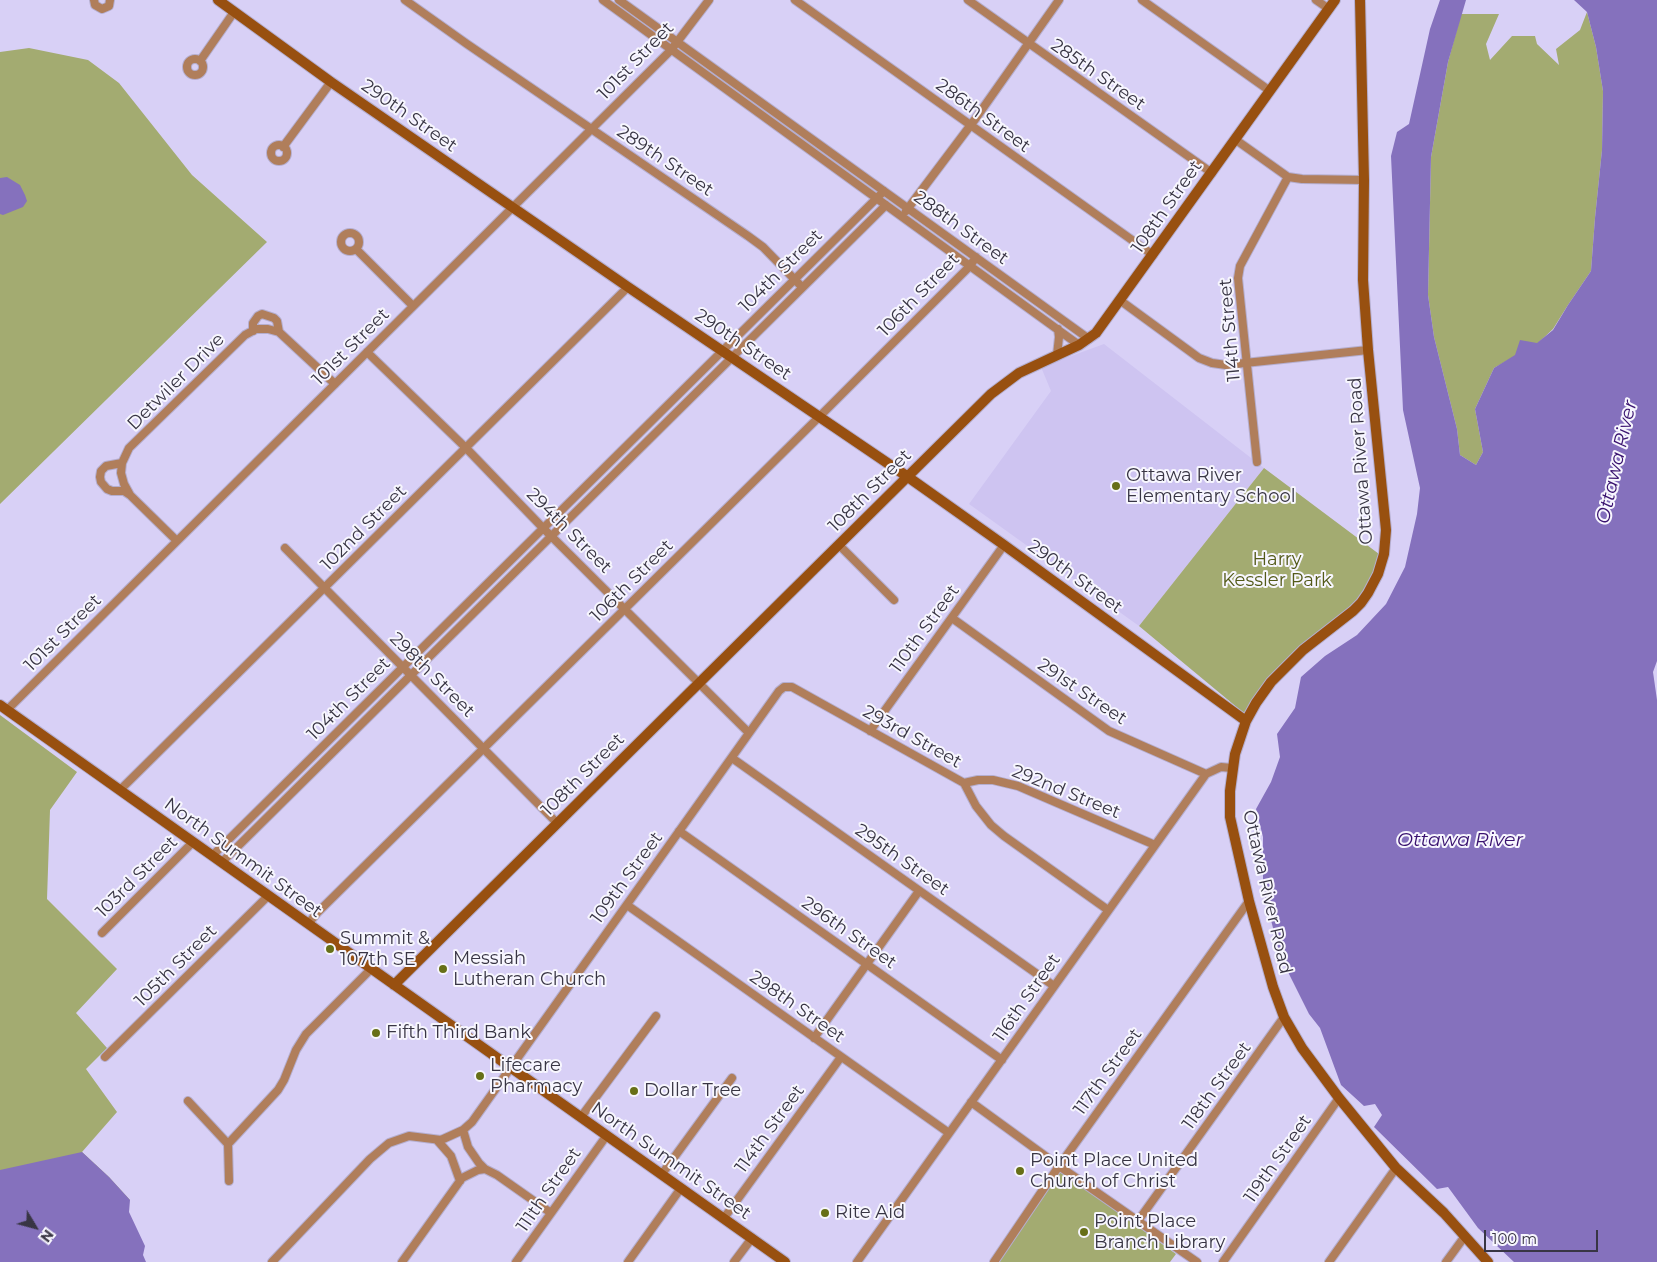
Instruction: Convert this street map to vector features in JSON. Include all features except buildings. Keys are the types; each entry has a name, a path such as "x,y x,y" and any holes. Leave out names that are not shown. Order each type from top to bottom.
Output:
{"street":[{"path":"94,0 95,5 102,9 109,6 110,0"},
{"name":"290th Street","path":"218,0 330,82 908,477 1246,722"},
{"name":"289th Street","path":"405,0 748,236 763,247 802,287"},
{"name":"288th Street","path":"603,0 1079,345"},
{"name":"288th Street","path":"619,0 1089,339"},
{"name":"101st Street","path":"3,708 177,541 671,50 709,0"},
{"name":"286th Street","path":"795,0 1153,255"},
{"name":"285th Street","path":"968,0 1212,173"},
{"path":"901,216 970,125 1059,0"},
{"path":"1142,0 1270,91"},
{"path":"1316,0 1329,9"},
{"name":"108th Street","path":"394,985 991,394 1028,367 1079,345 1096,333 1335,0"},
{"name":"Ottawa River Road","path":"1360,0 1364,180 1363,280 1386,530 1384,554 1378,574 1368,593 1354,611 1303,650 1272,682 1256,703 1239,740 1232,768 1229,802 1230,817 1249,901 1273,987 1284,1017 1302,1048 1339,1098 1396,1168 1444,1213 1488,1262"},
{"path":"200,60 234,12"},
{"path":"283,147 330,82"},
{"path":"742,101 748,93"},
{"path":"1236,140 1288,177 1364,180"},
{"path":"810,150 816,142"},
{"name":"114th Street","path":"1256,462 1238,278 1240,266 1288,177"},
{"name":"104th Street","path":"212,856 884,191"},
{"name":"104th Street","path":"222,862 886,205"},
{"path":"356,249 413,306"},
{"name":"106th Street","path":"308,924 819,417 970,266 976,257"},
{"name":"102nd Street","path":"120,790 628,287"},
{"path":"1120,301 1199,358 1212,363 1226,365 1368,350"},
{"name":"Detwiler Drive","path":"130,495 121,473 122,463 129,448 245,335 253,331 253,323 258,316 262,314 274,318 277,321 279,332"},
{"path":"253,331 256,329 268,329 279,332 335,384"},
{"path":"1057,355 1058,329"},
{"name":"294th Street","path":"367,352 466,448 543,528 749,733"},
{"path":"636,436 644,444"},
{"path":"122,463 106,466 101,472 101,482 107,489 124,491 130,495 177,541"},
{"path":"839,545 894,600"},
{"name":"110th Street","path":"870,731 1004,545"},
{"name":"298th Street","path":"285,548 557,823"},
{"path":"475,596 482,604"},
{"name":"291st Street","path":"952,618 1105,729 1206,774"},
{"name":"293rd Street","path":"779,691 792,687 964,783 976,806 991,825 1108,910"},
{"name":"109th Street","path":"462,1130 472,1122 779,691"},
{"name":"North Summit Street","path":"3,708 785,1262"},
{"name":"295th Street","path":"732,758 1054,986"},
{"name":"104th Street","path":"309,760 316,768"},
{"path":"1206,774 1221,767 1232,768"},
{"name":"116th Street","path":"857,1262 1206,774"},
{"name":"292nd Street","path":"964,783 978,780 993,780 1018,786 1155,845"},
{"name":"296th Street","path":"679,831 1002,1060"},
{"name":"103rd Street","path":"102,932 193,842"},
{"path":"814,1038 919,891"},
{"name":"105th Street","path":"105,1057 268,896"},
{"name":"117th Street","path":"994,1262 1059,1166 1249,901"},
{"name":"298th Street","path":"627,904 949,1133"},
{"path":"228,1144 278,1090 296,1050 306,1034 371,969"},
{"path":"581,1118 656,1016"},
{"name":"118th Street","path":"1138,1221 1284,1017"},
{"name":"114th Street","path":"724,1218 841,1056"},
{"path":"662,1174 732,1078"},
{"name":"119th Street","path":"1223,1262 1339,1098"},
{"path":"188,1101 228,1144 229,1181"},
{"path":"971,1102 1196,1262"},
{"path":"272,1262 370,1159 389,1143 409,1136 441,1140 462,1130 473,1155 485,1169 497,1175 551,1214"},
{"name":"111th Street","path":"516,1262 606,1135"},
{"path":"436,1140 451,1156 460,1181"},
{"path":"1329,1262 1396,1168"},
{"path":"402,1262 460,1181 470,1172 485,1169"},
{"path":"628,1262 681,1188"},
{"path":"1446,1262 1465,1236"},
{"path":"734,1262 752,1238"}],"shaded area":[{"name":"Ottawa River Elementary School","path":"1104,344 1264,468 1139,626 969,504 1051,391 1041,367"}],"green space":[{"path":"1587,12 1596,47 1603,91 1602,150 1591,271 1553,329 1537,344 1494,368 1475,409 1483,452 1476,465 1460,455 1457,429 1434,337 1428,295 1431,157 1448,62 1461,14 1499,14 1486,44 1490,60 1512,36 1535,36 1537,44 1559,65 1556,49 1580,30"},
{"path":"29,48 88,60 119,83 192,175 267,242 0,504 0,52"},
{"name":"Harry Kessler Park","path":"1264,468 1379,554 1375,571 1360,598 1245,714 1139,626"},
{"path":"0,715 77,772 50,810 47,899 117,969 76,1013 107,1048 86,1069 117,1112 82,1152 130,1200 0,1176"},
{"path":"1061,1171 1176,1254 1170,1262 999,1262"}],"water":[{"name":"Ottawa River","path":"1440,0 1466,0 1448,62 1431,157 1428,295 1434,337 1457,429 1460,455 1476,465 1483,452 1475,409 1494,368 1515,355 1520,340 1537,343 1553,330 1591,271 1602,150 1603,91 1596,47 1587,12 1574,0 1657,0 1657,661 1653,672 1657,700 1657,1262 1514,1262 1478,1228 1448,1187 1437,1189 1374,1127 1382,1115 1375,1104 1364,1106 1341,1085 1320,1028 1309,1014 1280,956 1263,888 1263,837 1256,809 1271,782 1280,757 1277,734 1295,708 1301,677 1325,656 1357,635 1386,604 1405,567 1417,514 1420,488 1403,410 1391,156 1397,132 1409,124 1430,29"},
{"path":"7,177 20,185 27,201 23,207 3,215 0,214 0,178"},
{"path":"82,1152 130,1200 129,1212 145,1246 143,1255 146,1262 0,1262 0,1170"}],"place":[{"name":"Ottawa River Elementary School","path":"1116,486"},
{"name":"Summit & 107th SE","path":"330,949"},
{"name":"Messiah Lutheran Church","path":"443,969"},
{"name":"Fifth Third Bank","path":"376,1033"},
{"name":"Lifecare Pharmacy","path":"480,1076"},
{"name":"Dollar Tree","path":"634,1091"},
{"name":"Point Place United Church of Christ","path":"1020,1171"},
{"name":"Rite Aid","path":"825,1213"},
{"name":"Point Place Branch Library","path":"1084,1232"}]}
